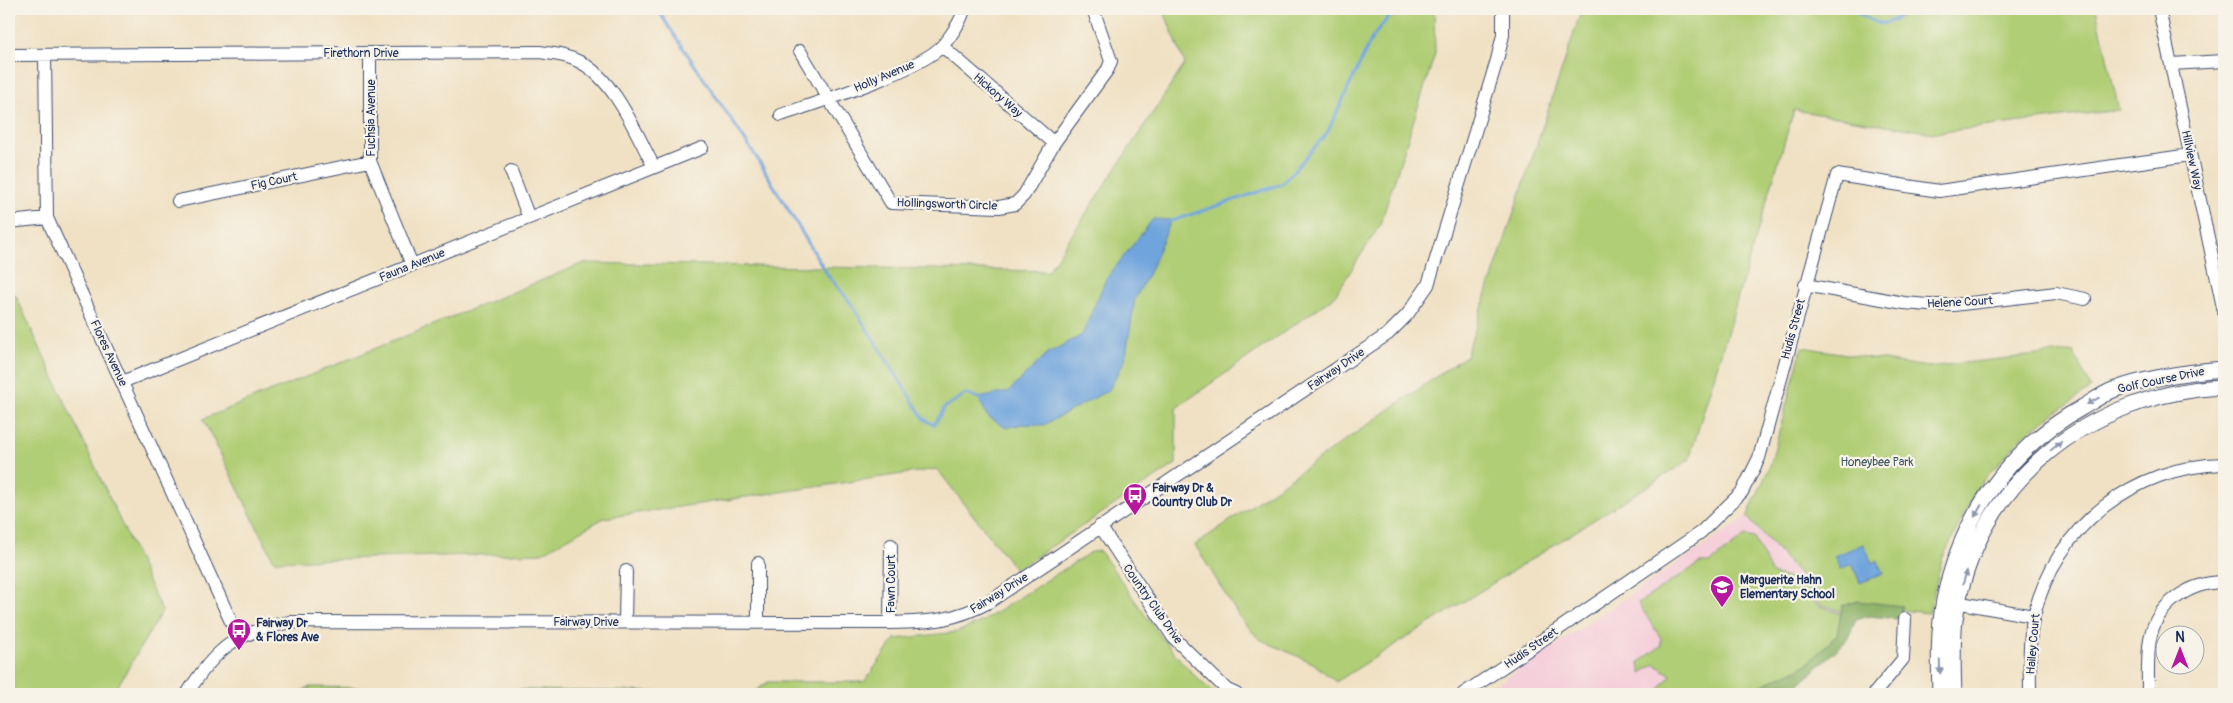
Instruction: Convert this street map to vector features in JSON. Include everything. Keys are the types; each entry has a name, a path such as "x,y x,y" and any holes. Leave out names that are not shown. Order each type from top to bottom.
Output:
{"street":[{"name":"Holly Avenue","path":"782,115 906,68 942,46 964,9"},
{"name":"Hollingsworth Circle","path":"828,99 891,203 999,207 1015,204 1024,196 1054,143 1108,69 1111,61 1093,9"},
{"name":"Fairway Drive","path":"187,694 201,672 218,653 238,637 264,627 291,622 890,623 933,622 966,614 989,602 1388,334 1407,315 1428,285 1497,60 1503,35 1503,9"},
{"name":"Hillview Way","path":"2160,9 2224,312"},
{"name":"Hickory Way","path":"942,46 1054,143"},
{"path":"800,51 828,99"},
{"name":"Firethorn Drive","path":"9,55 539,52 560,55 580,62 595,72 610,88 654,168"},
{"name":"Fuchsia Avenue","path":"370,53 370,161 412,265"},
{"name":"Flores Avenue","path":"45,55 47,218 238,637"},
{"path":"2171,64 2224,61"},
{"name":"Fauna Avenue","path":"122,382 702,148"},
{"name":"Hudis Street","path":"1463,694 1701,532 1742,492 1759,458 1805,285 1837,175 1939,191 2190,155"},
{"name":"Fig Court","path":"178,201 370,161"},
{"path":"511,171 529,218"},
{"path":"9,222 47,218"},
{"name":"Helene Court","path":"1805,285 1904,303 1929,305 1953,305 2056,293 2085,299"},
{"name":"Golf Course Drive","path":"1940,694 1939,641 1951,601 1969,526 1996,480 2032,442 2061,419 2112,390 2185,373 2224,369"},
{"name":"Golf Course Drive","path":"1954,694 1951,601 1988,521 2017,481 2055,446 2080,428 2122,407 2175,392 2224,387"},
{"name":"Hailey Court","path":"2030,694 2030,655 2034,616 2044,583 2060,553 2084,523 2102,506 2130,487 2166,472 2203,464 2224,464"},
{"name":"Country Club Drive","path":"1100,526 1173,637 1227,690 1236,694"},
{"name":"Fawn Court","path":"890,623 891,545"},
{"path":"758,562 758,622"},
{"path":"625,622 626,571"},
{"path":"2148,694 2150,638 2164,610 2182,592 2198,586 2224,582"},
{"path":"1951,601 2034,616"},
{"path":"1874,694 1904,659 1905,619"}],"shaded area":[{"name":"Marguerite Hahn Elementary School","path":"1747,517 1805,579 1818,603 1845,613 1841,638 1770,694 1482,694"}],"green space":[{"path":"1163,9 1434,9 1435,54 1380,225 1334,297 1176,408 1176,464 1016,570 937,469 604,518 542,553 274,561 203,419 584,263 1048,271 1185,64"},
{"path":"1582,9 2096,9 2119,110 1934,133 1794,110 1689,460 1336,682 1313,663 1259,639 1240,618 1195,545 1466,356"},
{"path":"9,294 15,294 162,611 113,694 9,694"},
{"name":"Honeybee Park","path":"1802,347 1927,367 2073,351 2091,388 2025,434 1978,486 1942,559 1929,613 1864,606 1845,613 1818,603 1804,579 1747,517 1770,466"},
{"name":"Marguerite Hahn Elementary School","path":"1745,536 1754,538 1772,574 1805,583 1816,604 1841,614 1837,635 1806,665 1758,687 1745,688 1735,694 1655,694 1671,675 1655,664 1641,673 1639,662 1661,646 1661,638 1638,603 1700,563 1710,563"},
{"path":"1100,551 1169,647 1200,681 1216,694 295,694 310,687 752,693 768,682 864,682 895,639 957,632 983,621 1091,552"},
{"path":"1858,601 1902,606 1897,619 1869,616 1856,620 1847,640 1789,694 1735,694 1745,688 1758,687 1806,665 1837,635 1842,606"}],"water":[{"path":"1153,219 1171,220 1149,273 1135,299 1125,360 1109,390 1044,425 1022,424 1006,428 987,416 979,398 1008,392 1048,353 1082,335 1106,279"},
{"path":"1864,544 1872,563 1878,561 1883,574 1860,583 1852,564 1840,569 1834,556"}],"waterway":[{"path":"657,9 757,158 829,277 850,302 924,419 934,425 945,407 966,394 982,399"},
{"path":"1169,222 1282,184 1327,133 1372,38 1387,19 1393,15 1427,9"},
{"path":"1852,9 1870,20 1882,23 1893,20 1912,9"}],"place":[{"name":"Fairway Dr & Country Club Dr","path":"1135,516"},
{"name":"Marguerite Hahn Elementary School","path":"1722,608"},
{"name":"Fairway Dr & Flores Ave","path":"239,651"}]}
